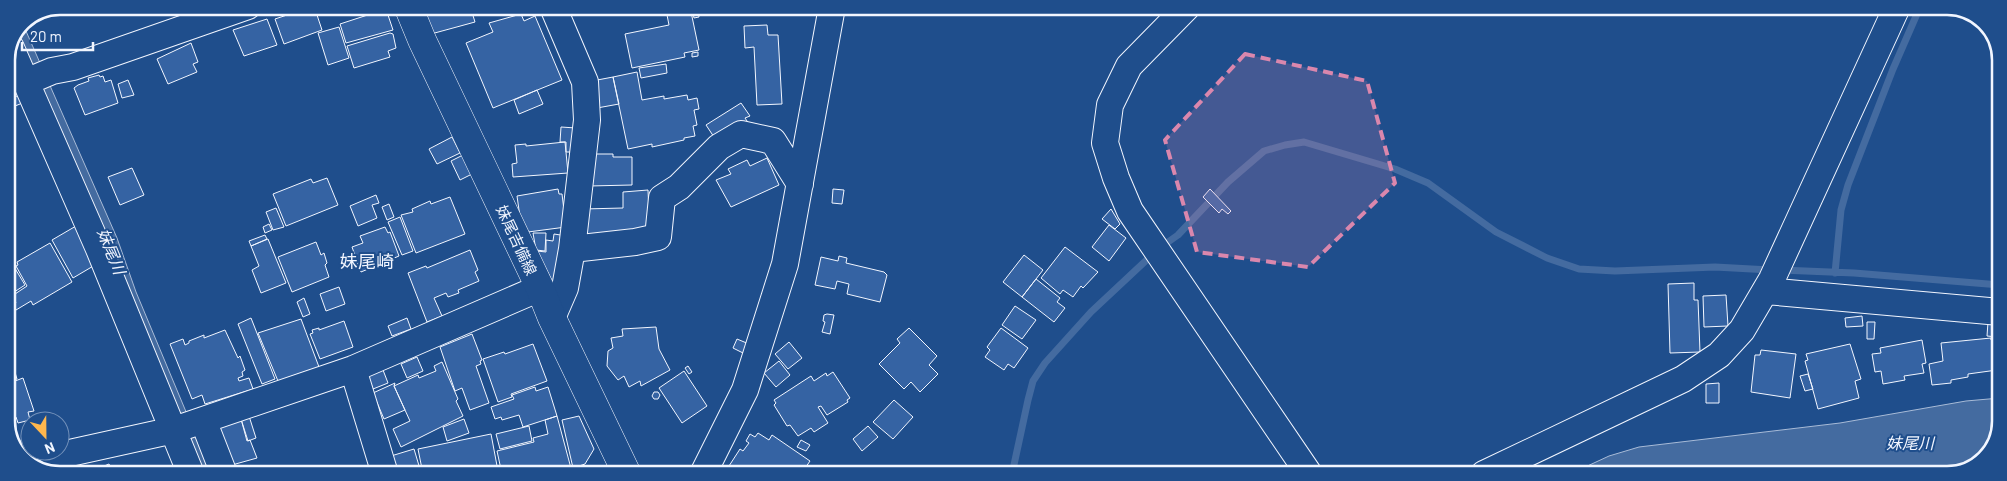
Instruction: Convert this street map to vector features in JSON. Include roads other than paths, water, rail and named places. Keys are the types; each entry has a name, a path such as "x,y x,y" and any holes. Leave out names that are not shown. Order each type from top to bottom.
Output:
{"main road":[{"name":"妹尾吉備線","path":"412,15 540,288 552,318 623,466"}],"street":[{"path":"37,78 222,15"},
{"path":"552,318 565,288 572,250 587,120 584,82 557,15"},
{"path":"707,466 745,390 785,264 831,15"},
{"path":"1179,15 1129,66 1110,105 1105,143 1116,178 1130,211 1304,466"},
{"path":"1501,466 1683,379 1718,355 1742,330 1773,277 1893,15"},
{"path":"16,53 37,78 100,249 190,424 219,466"},
{"path":"572,250 658,238 662,198 679,187 719,147 741,134 773,141 800,184"},
{"path":"1773,277 1992,311"},
{"path":"38,460 190,424 353,369 540,288"},
{"path":"353,369 383,466"},
{"path":"190,424 191,466"}],"water":[{"name":"妹尾川","path":"26,31 117,238 136,292 209,466 194,466 17,48"},
{"name":"妹尾川","path":"1992,399 1991,430 1989,438 1977,455 1964,463 1956,465 1587,466 1609,456 1639,447 1840,423 1966,401"}],"waterway":[{"path":"1835,273 1841,210 1848,185 1893,69 1917,15"},
{"path":"1161,247 1178,235 1228,182 1264,151 1304,142 1395,169 1428,183 1496,232 1547,258 1579,269 1615,271 1715,267 1770,270"},
{"path":"1014,466 1033,381 1045,363 1091,312 1153,254"},
{"path":"1781,270 1854,273 1992,284"}],"district":[{"name":"妹尾崎","path":"367,261"}]}
